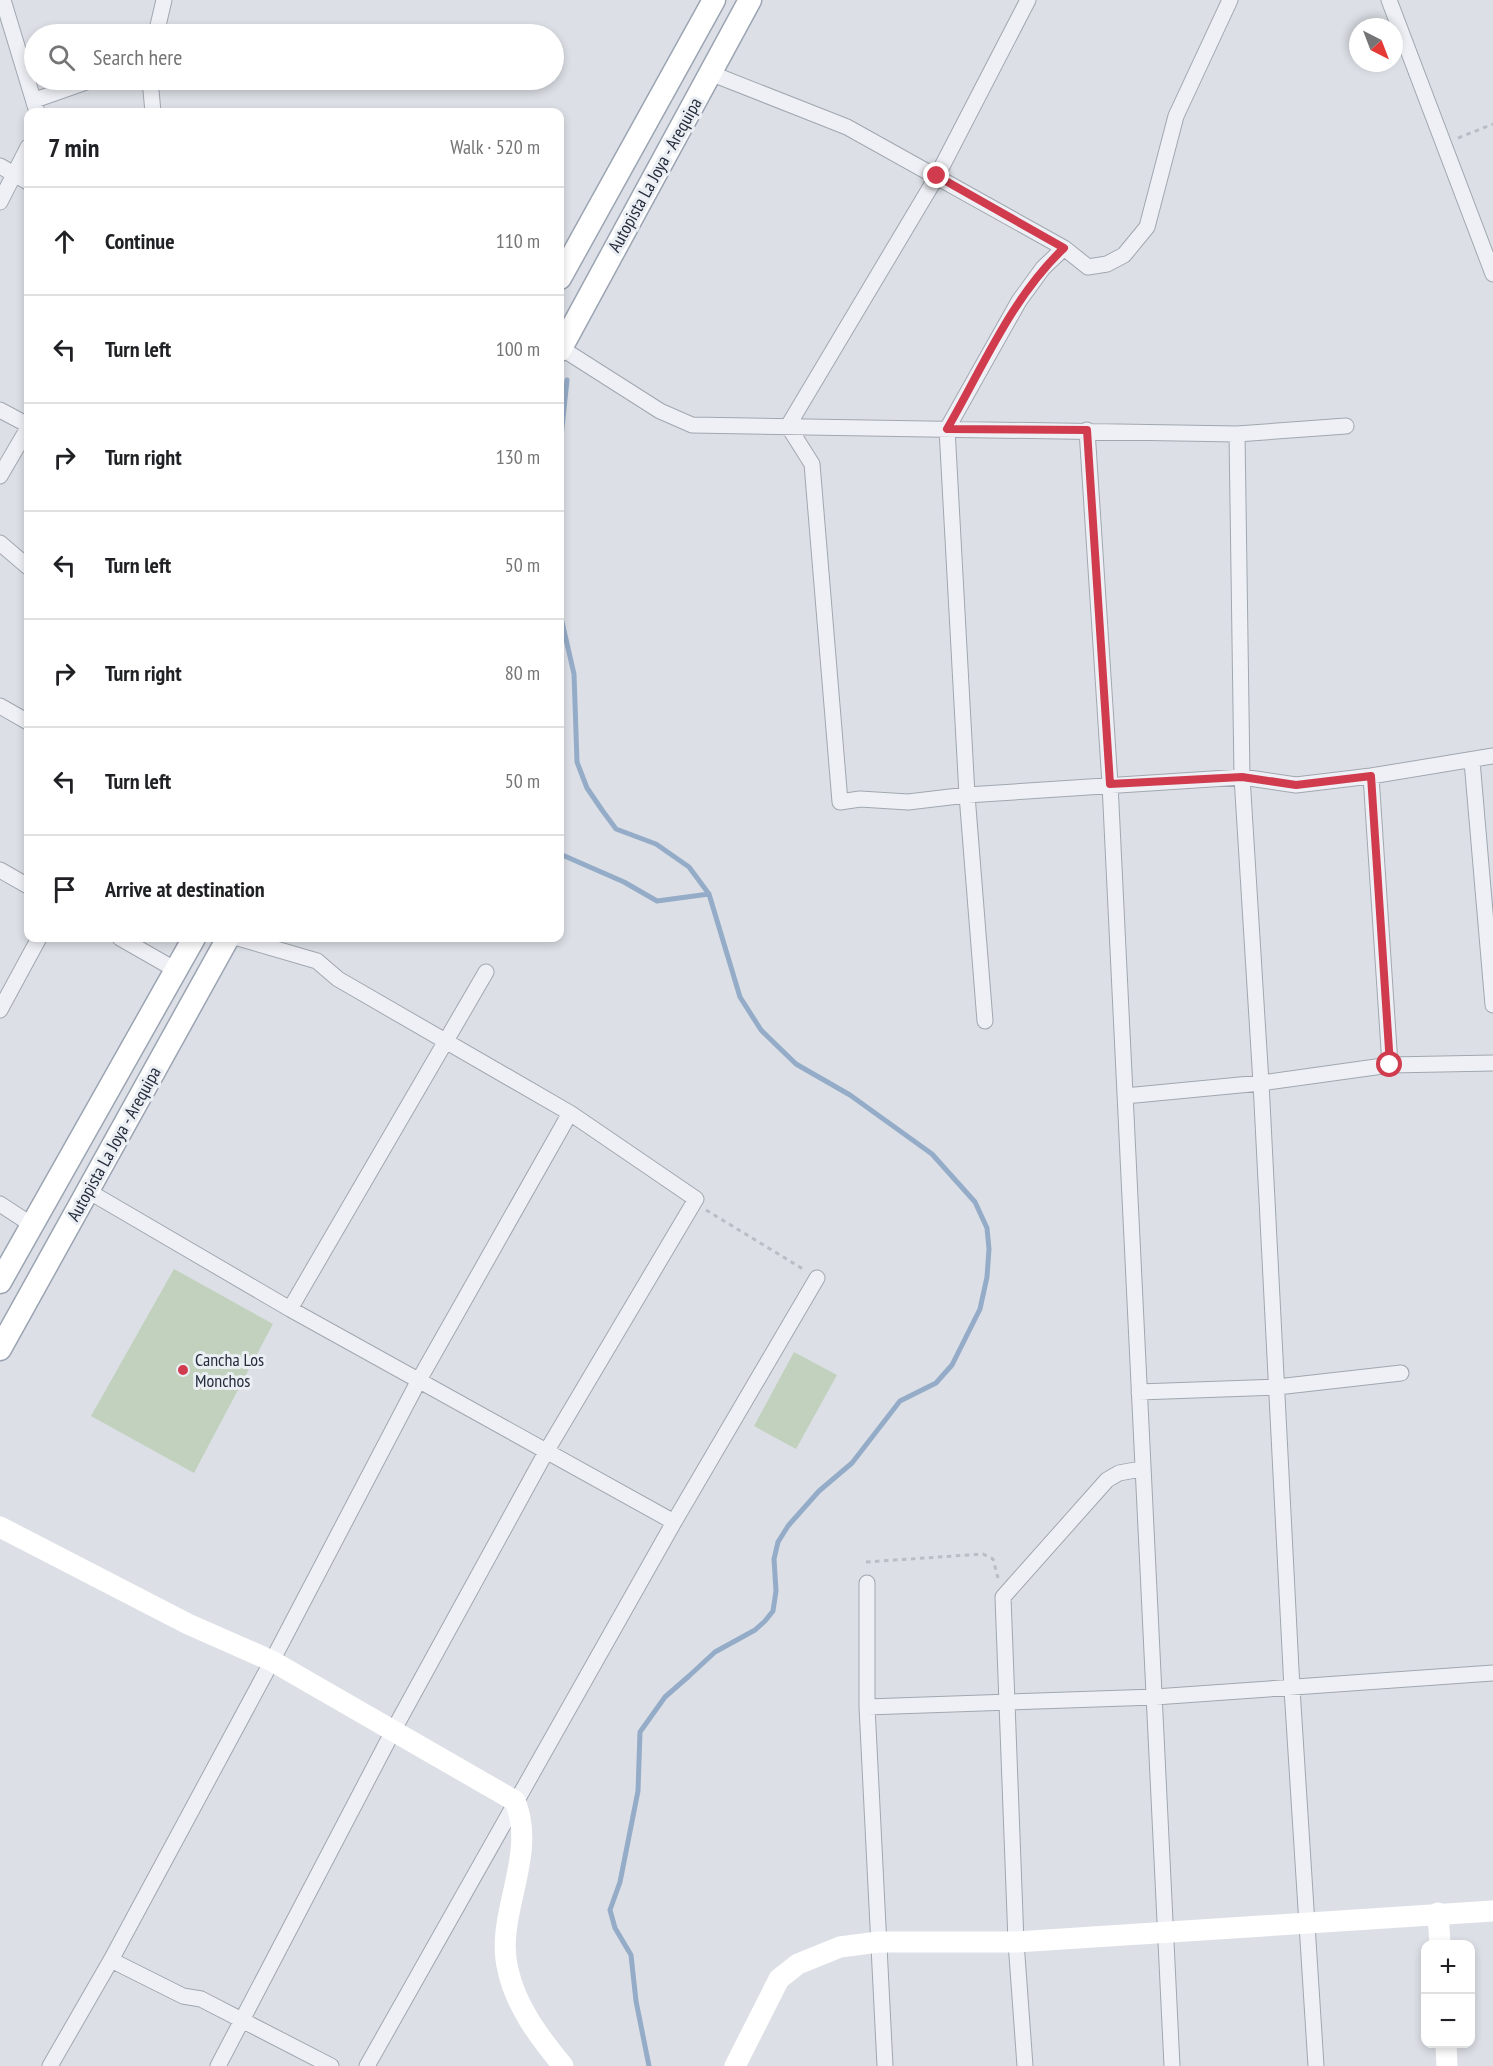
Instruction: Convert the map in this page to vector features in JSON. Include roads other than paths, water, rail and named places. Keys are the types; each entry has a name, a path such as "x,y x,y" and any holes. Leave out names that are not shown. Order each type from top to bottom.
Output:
{"main road":[{"name":"Autopista La Joya - Arequipa","path":"564,271 714,0"},
{"name":"Autopista La Joya - Arequipa","path":"564,342 750,0"},
{"name":"Autopista La Joya - Arequipa","path":"0,1282 192,942"},
{"name":"Autopista La Joya - Arequipa","path":"0,1349 226,942"}],"street":[{"path":"3,0 24,67"},
{"path":"158,24 164,0"},
{"path":"788,426 937,176 1028,0"},
{"path":"710,73 847,127 1064,248 1088,267 1107,264 1124,255 1147,227 1176,116 1230,0"},
{"path":"1389,0 1493,274"},
{"path":"31,90 36,106 70,90"},
{"path":"151,90 153,108"},
{"path":"0,166 22,178 0,202"},
{"path":"985,1021 968,795 947,429 1019,301 1043,268 1064,248"},
{"path":"564,351 660,411 692,425 1237,434 1346,426"},
{"path":"0,410 24,424"},
{"path":"788,426 812,464 840,802 860,799 908,802 1110,784 1242,777 1296,785 1371,776 1493,756"},
{"path":"1087,430 1110,784 1141,1469 1155,1697 1172,2066"},
{"path":"0,476 24,433"},
{"path":"1237,434 1242,777 1261,1083 1292,1689 1316,2066"},
{"path":"0,543 24,565"},
{"path":"0,706 24,720"},
{"path":"1472,761 1493,1005"},
{"path":"1371,776 1390,1065"},
{"path":"0,870 24,884"},
{"path":"0,1010 37,942"},
{"path":"127,942 176,970"},
{"path":"218,2066 393,1731 546,1452 696,1199 570,1113 338,979 317,961 252,942"},
{"path":"290,1309 444,1039 486,972"},
{"path":"1125,1096 1261,1083 1390,1065 1493,1063"},
{"path":"50,2066 111,1960 272,1661 419,1380 570,1113"},
{"path":"88,1191 290,1309 674,1522"},
{"path":"0,1204 32,1225"},
{"path":"367,2066 674,1522 818,1278"},
{"path":"1139,1392 1277,1387 1401,1373"},
{"path":"1025,2066 1016,1942 1003,1597 1107,1480 1119,1473 1141,1469"},
{"path":"0,1527 188,1624 272,1661 515,1802 520,1814 520,1863 506,1942 507,1969 527,2017 563,2066"},
{"path":"867,1583 867,1707 885,2066"},
{"path":"867,1707 1155,1697 1493,1673"},
{"path":"735,2066 779,1979 798,1964 840,1947 878,1942 1016,1942 1166,1934 1438,1913 1493,1911"},
{"path":"1438,1913 1440,1940"},
{"path":"111,1960 183,1996 201,1999 331,2066"},
{"path":"1446,2048 1447,2066"}],"waterway":[{"path":"564,409 567,380"},
{"path":"564,630 574,674 577,762 587,788 602,810 616,829 656,844 689,867 709,894 740,997 761,1030 796,1064 850,1095 932,1154 975,1202 987,1228 989,1249 987,1277 980,1309 952,1365 936,1383 900,1401 852,1463 819,1491 788,1526 778,1542 774,1559 776,1591 773,1611 765,1621 755,1630 715,1652 665,1697 640,1732 638,1791 620,1882 610,1910 615,1928 631,1955 636,2001 649,2066"},
{"path":"564,856 624,882 657,901 709,894"}],"place":[{"name":"Cancha Los Monchos","path":"183,1370"}]}
